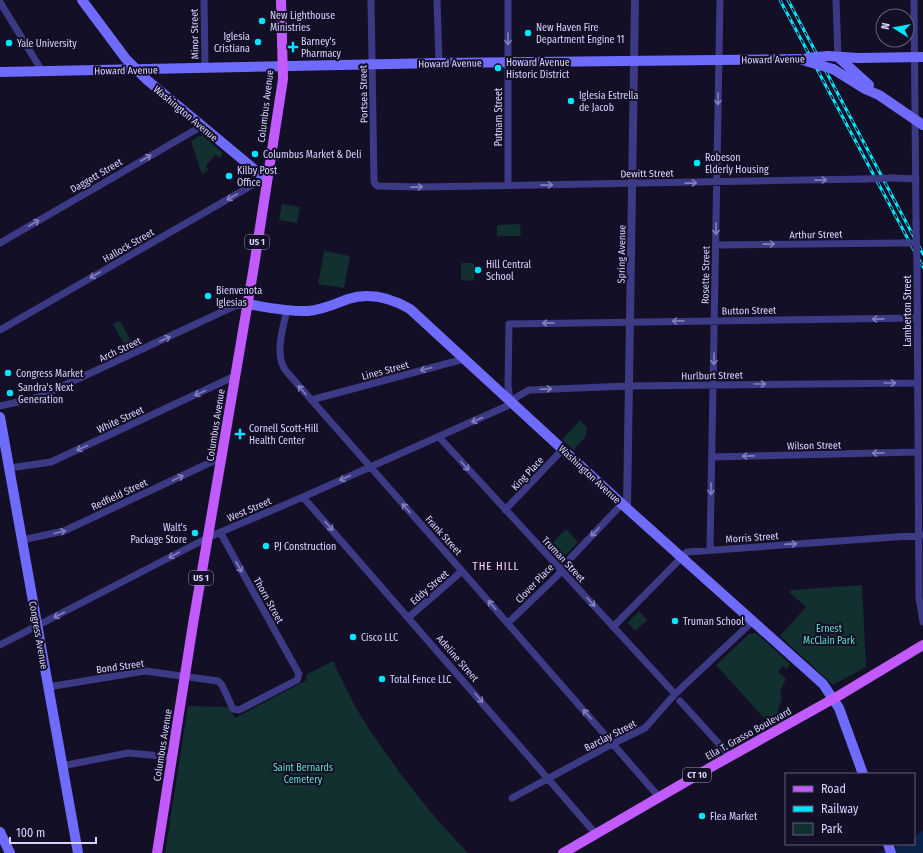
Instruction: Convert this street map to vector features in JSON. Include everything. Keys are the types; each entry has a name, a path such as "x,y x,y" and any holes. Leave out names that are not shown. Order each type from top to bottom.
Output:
{"main road":[{"name":"Washington Avenue","path":"82,0 126,59 156,88 267,180"},
{"name":"Columbus Avenue","path":"157,853 283,79 281,0"},
{"path":"833,57 879,95 919,123"},
{"name":"Howard Avenue","path":"0,72 439,63 919,57"},
{"path":"799,59 833,69 865,89 879,95"},
{"name":"Washington Avenue","path":"247,304 287,310 307,311 316,310 351,299 369,296 397,302 410,309 625,506 818,679 839,708 863,773"},
{"name":"Congress Avenue","path":"0,417 2,446 9,468 78,853"},
{"name":"Ella T. Grasso Boulevard","path":"563,853 730,756 833,699 923,645"},
{"path":"0,832 10,853"}],"street":[{"name":"Minor Street","path":"204,0 205,68"},
{"name":"Portsea Street","path":"371,0 374,181 378,186"},
{"path":"437,0 439,63"},
{"name":"Putnam Street","path":"508,0 508,185"},
{"name":"Spring Avenue","path":"625,506 629,386 635,0"},
{"name":"Rosette Street","path":"710,550 720,0"},
{"path":"833,57 836,0"},
{"name":"Lamberton Street","path":"914,0 919,57 919,158 916,179 919,231 916,243 917,452 921,535 919,598 923,622"},
{"path":"0,2 42,71"},
{"name":"Daggett Street","path":"0,243 202,126"},
{"name":"Dewitt Street","path":"378,186 632,184 893,178 916,179"},
{"name":"Hallock Street","path":"0,330 256,183 267,180"},
{"name":"Arthur Street","path":"716,245 916,243"},
{"name":"Arch Street","path":"0,406 39,398 226,310 235,306 247,304"},
{"name":"Frank Street","path":"287,310 280,347 280,359 284,369 659,797"},
{"name":"Button Street","path":"510,401 508,386 509,324 917,318"},
{"name":"Lines Street","path":"311,400 464,359"},
{"name":"White Street","path":"9,468 51,462 235,376"},
{"name":"Hurlburt Street","path":"510,401 529,390 629,386 917,383"},
{"name":"West Street","path":"0,645 209,537 303,497 369,466 439,437 507,406 510,401"},
{"name":"Truman Street","path":"439,437 675,694"},
{"name":"King Place","path":"505,510 563,449"},
{"name":"Wilson Street","path":"712,457 917,452"},
{"name":"Redfield Street","path":"22,540 64,531 222,457"},
{"name":"Adeline Street","path":"303,497 549,778 596,834"},
{"name":"Clover Place","path":"508,623 558,575 561,569 625,506"},
{"name":"Thorn Street","path":"220,532 299,674 299,677 296,680 239,710"},
{"name":"Morris Street","path":"682,556 687,552 921,535"},
{"path":"613,627 682,556"},
{"name":"Eddy Street","path":"409,617 462,571"},
{"name":"Barclay Street","path":"512,798 612,744 645,728 675,694 753,621"},
{"name":"Bond Street","path":"48,687 145,671 218,681 222,685 233,709 239,710"},
{"path":"680,701 730,756"},
{"path":"62,766 128,753 173,757"}],"green space":[{"path":"199,136 203,136 223,153 220,158 215,155 206,166 208,170 202,175 191,141"},
{"path":"282,204 300,207 297,223 279,220"},
{"path":"519,224 521,234 519,236 497,235 498,225"},
{"path":"324,251 350,256 344,288 318,284"},
{"path":"462,263 474,264 473,281 461,280"},
{"path":"120,321 134,347 127,350 113,324"},
{"path":"580,420 587,428 585,437 574,450 562,440"},
{"path":"566,529 578,542 561,560 548,547"},
{"name":"Ernest McClain Park","path":"862,585 866,667 833,685 780,636 806,607 789,592 792,590"},
{"path":"639,611 647,620 635,631 628,622"},
{"path":"756,633 790,664 787,669 783,666 778,672 786,679 780,691 782,699 778,709 779,715 767,723 766,718 764,718 716,665 749,634"},
{"name":"Saint Bernards Cemetery","path":"333,661 358,711 386,754 425,805 468,853 165,853 188,706 228,707 235,718 307,680 306,675"}],"water":[{"path":"923,830 923,853 875,853 902,845 915,845 915,836"}],"railway":[{"path":"780,0 923,267"},
{"path":"788,0 923,254"}],"place":[{"name":"New Lighthouse Ministries","path":"262,21"},
{"name":"New Haven Fire Department Engine 11","path":"528,33"},
{"name":"Iglesia Cristiana","path":"258,42"},
{"name":"Yale University","path":"9,43"},
{"name":"Barney's Pharmacy","path":"293,47"},
{"name":"Howard Avenue Historic District","path":"498,68"},
{"name":"Iglesia Estrella de Jacob","path":"571,101"},
{"name":"Columbus Market & Deli","path":"255,154"},
{"name":"Robeson Elderly Housing","path":"697,163"},
{"name":"Kilby Post Office","path":"229,176"},
{"name":"Hill Central School","path":"478,270"},
{"name":"Bienvenota Iglesias","path":"208,296"},
{"name":"Congress Market","path":"8,373"},
{"name":"Sandra's Next Generation","path":"10,393"},
{"name":"Cornell Scott-Hill Health Center","path":"240,434"},
{"name":"Walt's Package Store","path":"195,533"},
{"name":"PJ Construction","path":"266,546"},
{"name":"Truman School","path":"675,621"},
{"name":"Cisco LLC","path":"353,637"},
{"name":"Total Fence LLC","path":"382,679"},
{"name":"Flea Market","path":"702,816"}],"district":[{"name":"THE HILL","path":"496,566"}]}
